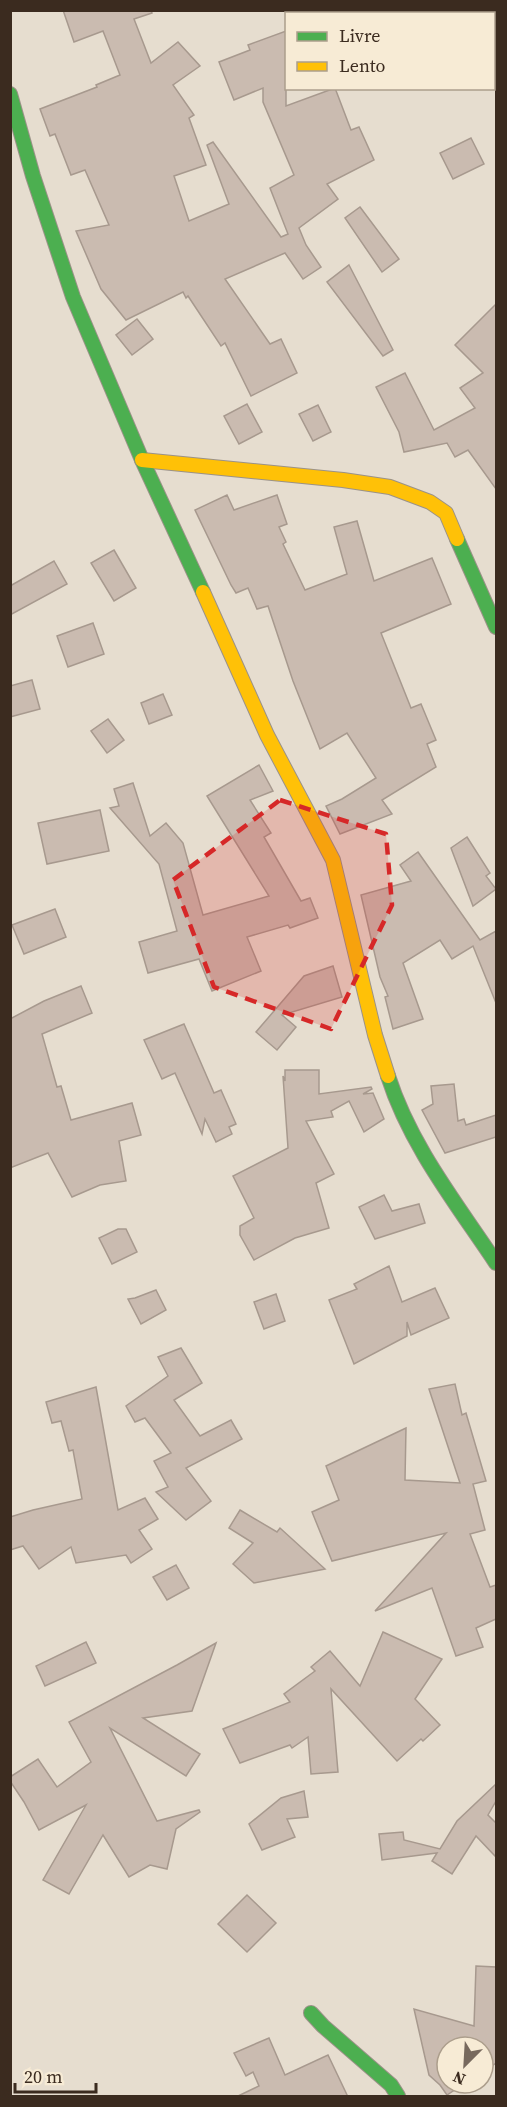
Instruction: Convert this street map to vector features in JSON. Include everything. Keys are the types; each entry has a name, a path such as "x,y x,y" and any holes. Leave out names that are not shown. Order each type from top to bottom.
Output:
{"street":[{"path":"10,94 33,176 73,297 142,460 219,625 267,735 333,860 375,1035 396,1101 423,1154 493,1251"},
{"path":"142,460 373,484 422,496 435,502 446,513 496,627"},
{"path":"311,2013 385,2080 398,2097"}],"highlighted area":[{"path":"280,800 386,834 392,905 331,1029 214,987 173,880"}],"building":[{"path":"63,10 151,10 152,13 134,19 151,63 178,42 200,66 173,85 194,115 189,118 206,165 174,176 189,221 229,204 207,145 213,142 281,237 288,234 270,188 294,175 263,102 263,88 234,100 219,62 250,50 248,45 285,31 286,106 330,90 336,90 351,130 359,127 374,160 327,184 338,199 299,228 306,245 321,267 303,279 285,253 225,279 270,344 281,339 297,373 251,396 225,343 221,346 183,292 126,320 101,289 76,231 109,225 85,170 71,175 55,134 50,136 40,109 97,87 96,85 120,75 103,31 74,42"},
{"path":"471,138 484,164 453,179 440,153"},
{"path":"360,207 399,259 382,272 345,218"},
{"path":"349,265 393,350 383,356 327,282"},
{"path":"496,304 496,489 468,450 455,457 447,443 404,452 399,432 376,387 405,373 434,430 475,408 460,388 483,373 455,345"},
{"path":"137,319 153,339 132,355 116,335"},
{"path":"247,404 262,432 239,444 224,416"},
{"path":"318,405 331,432 313,441 299,414"},
{"path":"227,495 234,510 277,495 287,524 279,527 286,542 283,544 305,590 347,574 334,527 357,521 374,581 432,558 451,604 381,633 411,708 421,704 436,740 427,744 436,767 382,800 392,814 340,834 326,806 376,778 347,733 320,749 293,681 268,606 257,609 248,588 236,593 231,585 195,510"},
{"path":"114,550 136,588 114,601 91,563"},
{"path":"54,561 67,584 10,615 10,586"},
{"path":"93,623 104,654 68,667 57,636"},
{"path":"32,680 40,709 10,717 10,686"},
{"path":"163,694 172,715 149,724 141,703"},
{"path":"108,719 124,740 107,753 91,731"},
{"path":"259,765 273,791 250,800 271,833 264,837 301,901 310,898 318,918 290,928 288,925 247,937 261,971 212,991 199,959 148,973 139,942 177,931 159,864 110,808 119,806 114,789 133,783 150,836 166,823 183,843 203,915 269,896 207,796"},
{"path":"100,810 109,851 47,864 38,823"},
{"path":"467,837 490,873 486,876 496,889 473,906 451,848"},
{"path":"418,852 480,940 496,931 496,1003 473,946 452,959 440,940 403,963 423,1019 393,1029 385,997 388,996 380,977 361,895 411,881 400,865"},
{"path":"55,909 66,937 24,954 12,925"},
{"path":"333,966 342,997 282,1015 296,1027 277,1050 256,1032 304,976"},
{"path":"81,986 92,1013 42,1034 57,1087 61,1086 71,1120 132,1103 141,1135 119,1141 126,1181 100,1185 72,1197 48,1153 10,1168 10,1019 44,1001"},
{"path":"184,1024 214,1093 221,1090 236,1124 229,1127 232,1134 216,1142 205,1119 202,1134 175,1073 162,1079 144,1040"},
{"path":"285,1070 319,1070 319,1094 371,1087 372,1089 363,1094 373,1093 384,1119 364,1132 349,1101 331,1111 333,1117 306,1121 334,1174 316,1183 329,1228 295,1238 254,1260 240,1235 240,1226 254,1218 233,1176 288,1148 283,1076 285,1081"},
{"path":"454,1084 458,1121 464,1119 466,1125 496,1115 496,1137 445,1153 422,1110 433,1104 431,1086"},
{"path":"384,1195 392,1211 419,1204 425,1223 375,1239 359,1207"},
{"path":"118,1229 126,1229 137,1252 112,1264 99,1238"},
{"path":"389,1266 402,1302 435,1288 449,1318 411,1335 407,1322 407,1336 354,1364 329,1300 357,1289 354,1284"},
{"path":"156,1290 166,1310 141,1324 128,1299"},
{"path":"276,1294 285,1321 264,1329 254,1302"},
{"path":"181,1348 202,1383 174,1400 200,1436 231,1420 242,1439 186,1468 211,1501 186,1520 156,1492 168,1487 154,1461 171,1453 145,1418 135,1422 126,1406 168,1376 158,1357"},
{"path":"455,1384 462,1415 466,1413 486,1481 473,1484 485,1530 470,1534 490,1587 496,1585 496,1619 476,1628 483,1647 456,1656 432,1588 375,1611 446,1533 332,1561 312,1512 339,1500 326,1466 406,1428 405,1480 460,1483 429,1389"},
{"path":"96,1387 118,1510 145,1498 158,1519 139,1530 152,1549 131,1563 126,1555 76,1563 71,1547 39,1569 23,1546 10,1550 10,1517 82,1499 73,1450 69,1451 61,1421 52,1423 46,1402"},
{"path":"240,1510 277,1532 280,1528 325,1569 254,1583 233,1564 253,1543 229,1528"},
{"path":"176,1565 189,1588 167,1600 153,1577"},
{"path":"383,1632 442,1659 415,1699 440,1725 423,1741 421,1739 397,1761 331,1689 338,1772 311,1774 308,1737 292,1748 290,1745 240,1763 223,1729 290,1702 284,1694 315,1671 311,1667 330,1651 360,1686"},
{"path":"86,1642 96,1663 45,1686 36,1666"},
{"path":"216,1643 192,1711 143,1718 200,1754 186,1776 110,1728 157,1821 199,1810 200,1812 176,1829 167,1869 150,1865 129,1877 103,1835 69,1894 43,1880 86,1805 39,1830 10,1781 10,1777 38,1759 57,1787 91,1762 69,1722"},
{"path":"496,1784 496,1801 488,1815 496,1823 496,1857 476,1836 452,1874 432,1861 437,1853 382,1860 379,1834 403,1832 404,1840 440,1849 457,1821"},
{"path":"304,1791 308,1817 287,1819 295,1837 262,1850 249,1824 281,1798"},
{"path":"247,1895 276,1923 247,1952 218,1924"},
{"path":"476,1966 496,1967 496,2063 495,2035 435,2035 435,2080 429,2075 414,2009 474,2026"},
{"path":"269,2038 285,2075 328,2055 348,2097 236,2097 259,2086 253,2072 246,2076 234,2053"}],"traffic: fast":[{"path":"10,94 33,176 73,297 142,460 203,592"},
{"path":"457,539 496,627"},
{"path":"388,1076 397,1101 421,1150 496,1263"},
{"path":"311,2013 391,2085 398,2096"}],"traffic: slow":[{"path":"142,460 343,480 390,487 430,502 446,513 457,539"},
{"path":"203,592 267,735 333,860 375,1035 388,1076"}]}
